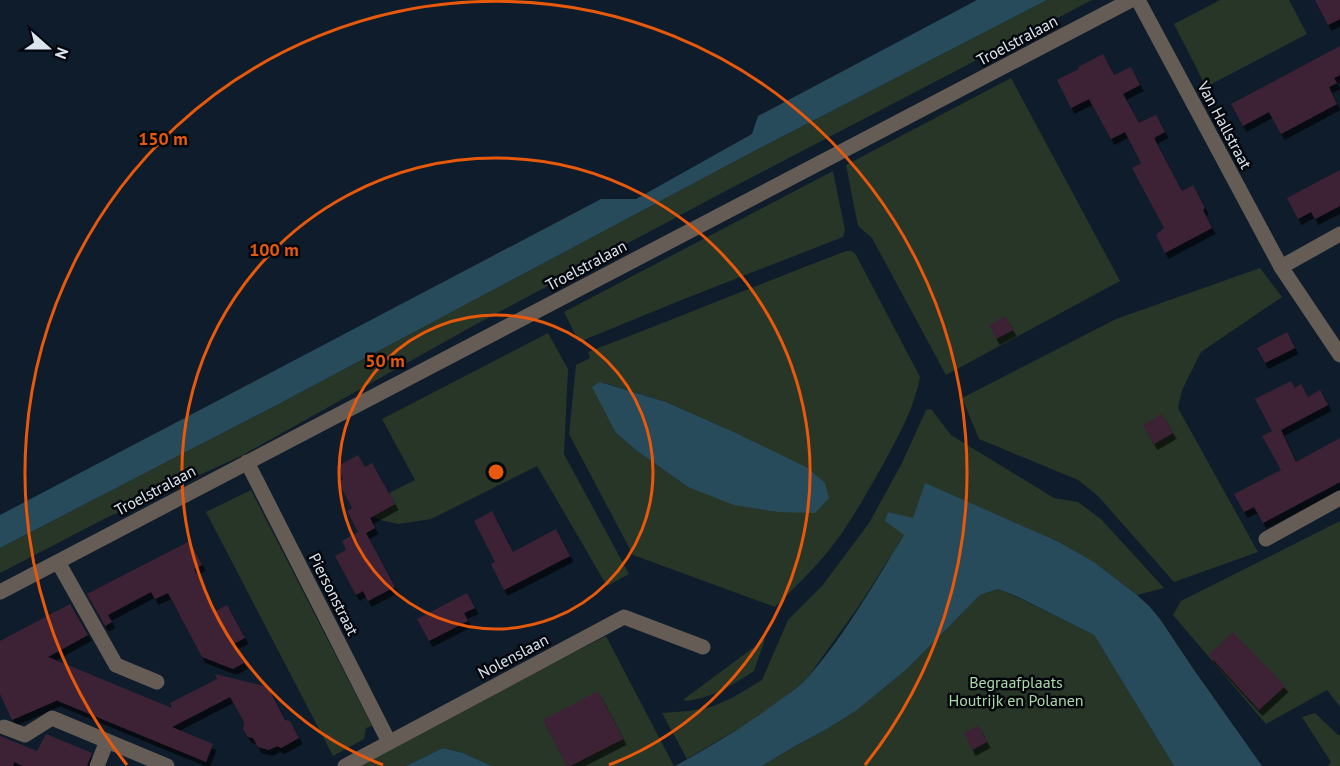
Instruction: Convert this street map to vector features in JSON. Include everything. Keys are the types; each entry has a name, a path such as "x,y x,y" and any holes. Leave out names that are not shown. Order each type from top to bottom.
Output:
{"street":[{"name":"Troelstralaan","path":"0,592 1131,0"},
{"name":"Van Hallstraat","path":"1138,0 1281,267 1340,355"},
{"path":"1281,267 1340,234"},
{"name":"Piersonstraat","path":"247,462 389,742"},
{"path":"1266,539 1340,498"},
{"path":"58,562 116,665 157,682"},
{"name":"Nolenslaan","path":"345,766 624,617 702,647"},
{"path":"4,727 25,735 52,718 167,766"},
{"path":"97,766 107,741"}],"green space":[{"path":"1047,0 1092,0 471,327 241,456 106,518 0,573 0,548 275,406 760,148"},
{"path":"1220,0 1289,0 1307,34 1206,87 1174,24"},
{"path":"1011,78 1120,281 946,375 872,238 858,226 846,165"},
{"path":"833,171 845,230 843,237 579,342 564,312"},
{"path":"846,251 852,251 856,255 920,377 901,431 850,521 820,561 775,607 633,555 569,434 576,365 590,358 588,352","holes":["601,382 666,402 727,429 688,487 637,451 616,433"]},
{"path":"1260,268 1282,297 1201,352 1182,390 1178,408 1258,552 1174,582 1098,496 1078,480 979,439 962,398 1116,319"},
{"path":"548,333 568,369 564,454 629,574 607,586 537,466 431,519 399,524 365,514 359,508 415,480 382,419"},
{"path":"931,409 951,435 1054,498 1078,502 1101,519 1164,588 1137,595 1094,562 1059,542 925,484 913,519 889,512 904,535 859,606 808,677 760,716 687,759 662,713 711,707 732,698 762,680 788,620 822,586 869,523 902,463 926,410"},
{"path":"251,490 372,726 366,728 364,739 333,756 206,512"},
{"path":"1340,521 1340,707 1327,690 1266,724 1173,615 1181,601"},
{"name":"Begraafplaats Houtrijk en Polanen","path":"998,589 1094,635 1174,766 762,766 857,710 907,669 980,595"},
{"path":"606,636 674,766 492,766 463,753 443,748 406,766 354,766"},
{"path":"765,639 754,671 713,694 685,701 684,699"},
{"path":"1315,713 1340,735 1340,766 1328,766 1331,762 1302,717"}],"water":[{"path":"977,0 1047,0 760,148 275,406 0,548 0,515 601,199 636,199 752,134 758,116"},
{"path":"600,382 666,402 806,467 825,483 829,498 815,513 778,512 734,505 688,487 637,451 616,433 592,387"},
{"path":"925,483 1059,542 1094,562 1137,595 1160,619 1262,766 1174,766 1094,635 998,589 980,595 907,669 857,710 762,766 675,766 755,718 809,676 847,626 904,535 885,521 888,512 913,518"},
{"path":"443,748 463,753 492,766 406,766"}],"building":[{"path":"1315,0 1340,0 1340,19 1328,25"},
{"path":"1340,46 1340,75 1334,78 1337,83 1329,87 1337,104 1281,134 1269,112 1243,126 1231,104"},
{"path":"1103,54 1114,75 1131,67 1140,85 1123,94 1139,123 1156,115 1165,132 1154,138 1182,191 1193,185 1212,228 1165,253 1156,235 1164,228 1132,168 1141,163 1125,132 1111,139 1089,99 1071,108 1057,80"},
{"path":"1340,170 1340,206 1315,219 1311,212 1298,219 1287,198"},
{"path":"1005,316 1013,330 996,339 989,325"},
{"path":"1287,332 1295,348 1265,363 1257,348"},
{"path":"1291,381 1295,388 1301,384 1308,397 1320,390 1328,405 1281,430 1296,462 1340,438 1340,482 1263,523 1254,507 1244,512 1234,494 1281,470 1262,436 1272,431 1255,399"},
{"path":"1162,414 1173,433 1154,444 1143,425"},
{"path":"358,455 365,467 372,463 395,504 370,518 375,528 366,533 395,587 368,601 363,591 356,595 335,556 346,550 342,541 358,532 347,511 352,508 338,482 343,479 336,467"},
{"path":"492,511 513,552 556,529 570,556 504,590 491,564 495,562 474,521"},
{"path":"190,541 202,565 194,569 216,611 227,605 245,638 233,644 244,663 233,669 202,657 168,593 155,599 151,592 108,615 112,622 105,626 87,594"},
{"path":"467,593 475,608 464,613 468,621 429,641 417,619"},
{"path":"70,604 88,635 48,657 172,708 170,703 217,679 215,674 272,688 271,693 285,720 290,721 299,738 281,748 277,746 269,750 258,747 253,738 248,737 243,729 244,722 230,697 172,727 213,744 206,762 58,700 12,720 0,694 0,641"},
{"path":"1233,632 1285,686 1259,710 1209,655"},
{"path":"598,691 623,739 567,766 543,720"},
{"path":"978,725 987,742 972,750 964,733"},
{"path":"46,734 92,753 87,766 23,766 14,762 13,766 0,766 0,736 37,751"}]}
